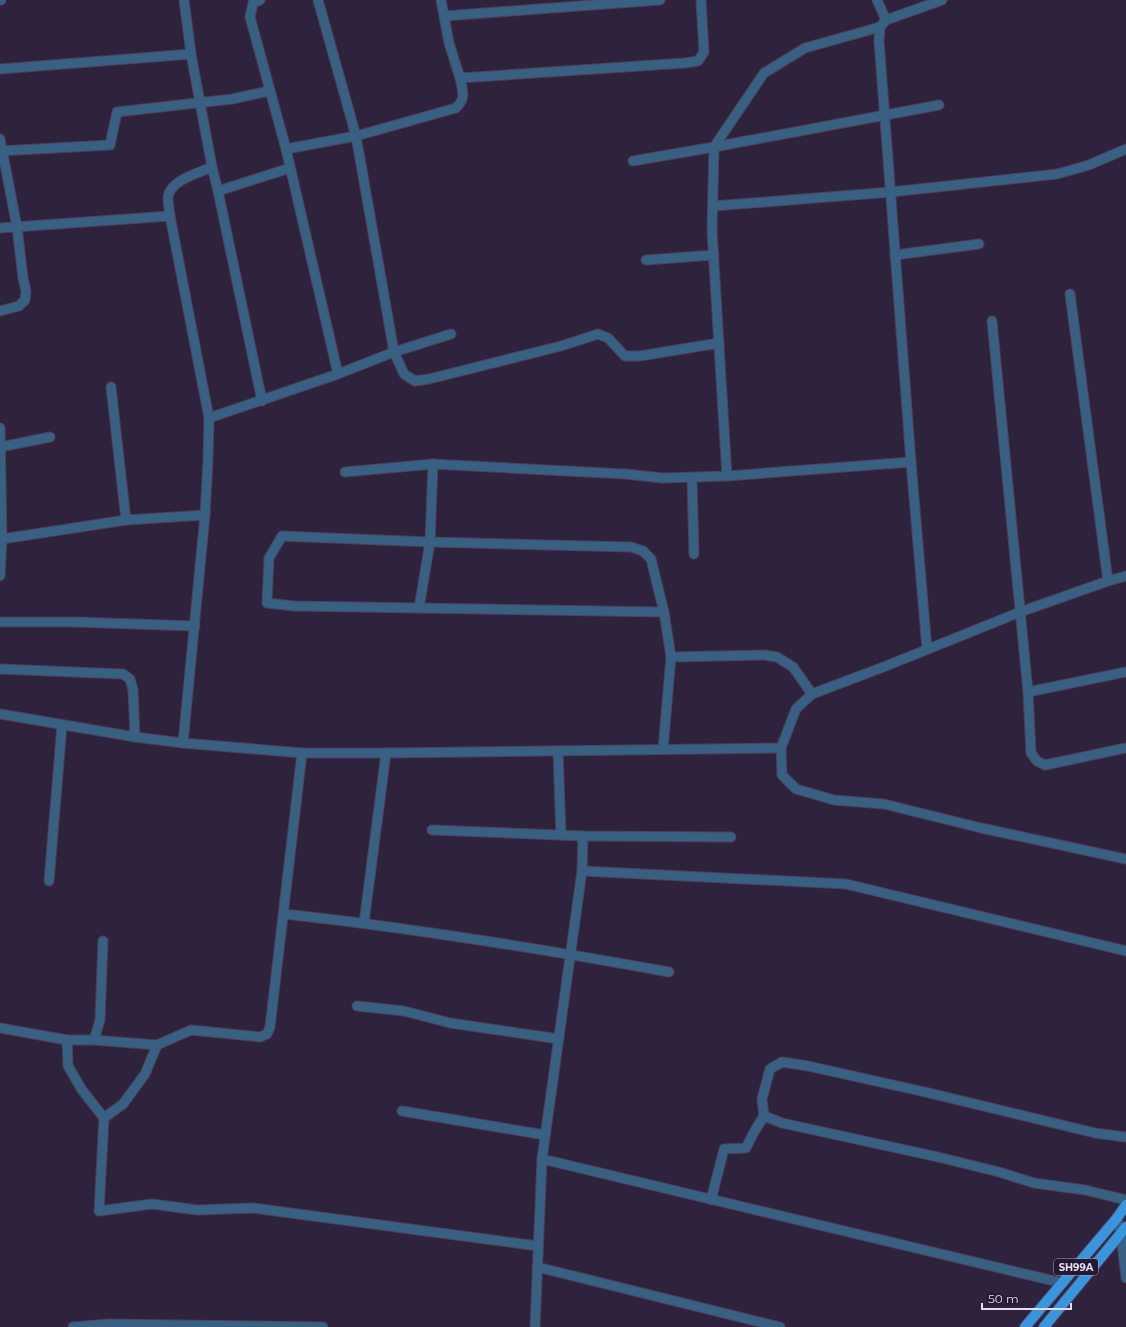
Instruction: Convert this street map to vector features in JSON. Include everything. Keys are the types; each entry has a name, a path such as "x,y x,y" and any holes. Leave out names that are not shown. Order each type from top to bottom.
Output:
{"main road":[{"name":"SH99A","path":"1025,1327 1117,1218 1126,1205"},
{"name":"SH99A","path":"1044,1327 1123,1230"}],"street":[{"path":"184,0 191,54 212,167 262,401"},
{"path":"260,0 253,3 250,17 286,149 338,374"},
{"path":"318,0 356,136 394,352 404,374 415,381 429,379 561,346 598,334 608,338 625,356 640,356 719,343"},
{"path":"286,149 356,136 456,108 462,102 463,91 449,43 441,0"},
{"path":"444,16 660,0"},
{"path":"460,78 698,61 704,52 701,0"},
{"path":"877,0 883,24 879,41 911,462 927,649"},
{"path":"727,476 712,231 714,147 764,73 805,48 883,24 942,0"},
{"path":"0,69 191,54"},
{"path":"1,151 110,145 118,112 200,104 270,91"},
{"path":"633,161 939,105"},
{"path":"0,139 1,151 17,228 26,291 25,300 19,306 0,311"},
{"path":"713,206 891,192 1057,174 1089,165 1126,149"},
{"path":"183,743 205,515 210,418 170,216 168,196 173,186 182,180 212,167"},
{"path":"218,191 290,168"},
{"path":"0,228 170,216"},
{"path":"895,255 979,244"},
{"path":"646,260 714,255"},
{"path":"1070,294 1108,581"},
{"path":"992,321 1028,692 1031,752 1037,761 1045,764 1126,748"},
{"path":"210,418 338,374 394,352 452,334"},
{"path":"111,387 126,520"},
{"path":"0,428 2,539 0,576"},
{"path":"0,447 50,437"},
{"path":"345,472 433,464 626,474 663,478 692,478 911,462"},
{"path":"419,608 430,542 433,464"},
{"path":"692,478 694,554"},
{"path":"2,539 126,520 205,515"},
{"path":"663,749 671,657 664,612 651,560 643,551 631,547 430,542 282,536 268,558 267,603 294,606 664,612"},
{"path":"1126,576 1020,612 812,694 796,709 781,748 782,775 796,789 834,800 884,804 981,828 1126,860"},
{"path":"0,622 75,622 195,626"},
{"path":"671,657 777,656 793,667 812,694"},
{"path":"0,669 123,674 130,679 133,690 135,737"},
{"path":"1028,692 1126,672"},
{"path":"0,714 135,737 183,743 302,753 781,748"},
{"path":"49,880 62,725"},
{"path":"558,751 561,835"},
{"path":"0,1028 68,1040 94,1040 157,1045 191,1030 260,1037 267,1034 270,1027 302,753"},
{"path":"364,923 386,753"},
{"path":"432,830 583,836 731,837"},
{"path":"535,1327 542,1159 582,871 583,836"},
{"path":"582,871 846,884 1126,951"},
{"path":"284,914 364,923 570,954 670,972"},
{"path":"94,1040 100,1020 103,941"},
{"path":"357,1006 404,1011 450,1023 559,1039"},
{"path":"68,1040 68,1066 82,1090 104,1118 99,1211 152,1204 197,1210 253,1208 538,1246"},
{"path":"104,1118 123,1104 145,1074 157,1045"},
{"path":"711,1200 724,1149 746,1148 764,1116 762,1099 770,1069 782,1062 808,1066 918,1090 1096,1133 1126,1137"},
{"path":"402,1111 545,1135"},
{"path":"764,1116 782,1123 969,1164 1034,1183 1086,1190 1126,1200"},
{"path":"542,1159 1063,1283"},
{"path":"1117,1218 1123,1230 1126,1278"},
{"path":"537,1267 780,1327"},
{"path":"73,1327 109,1324 323,1327"}]}
